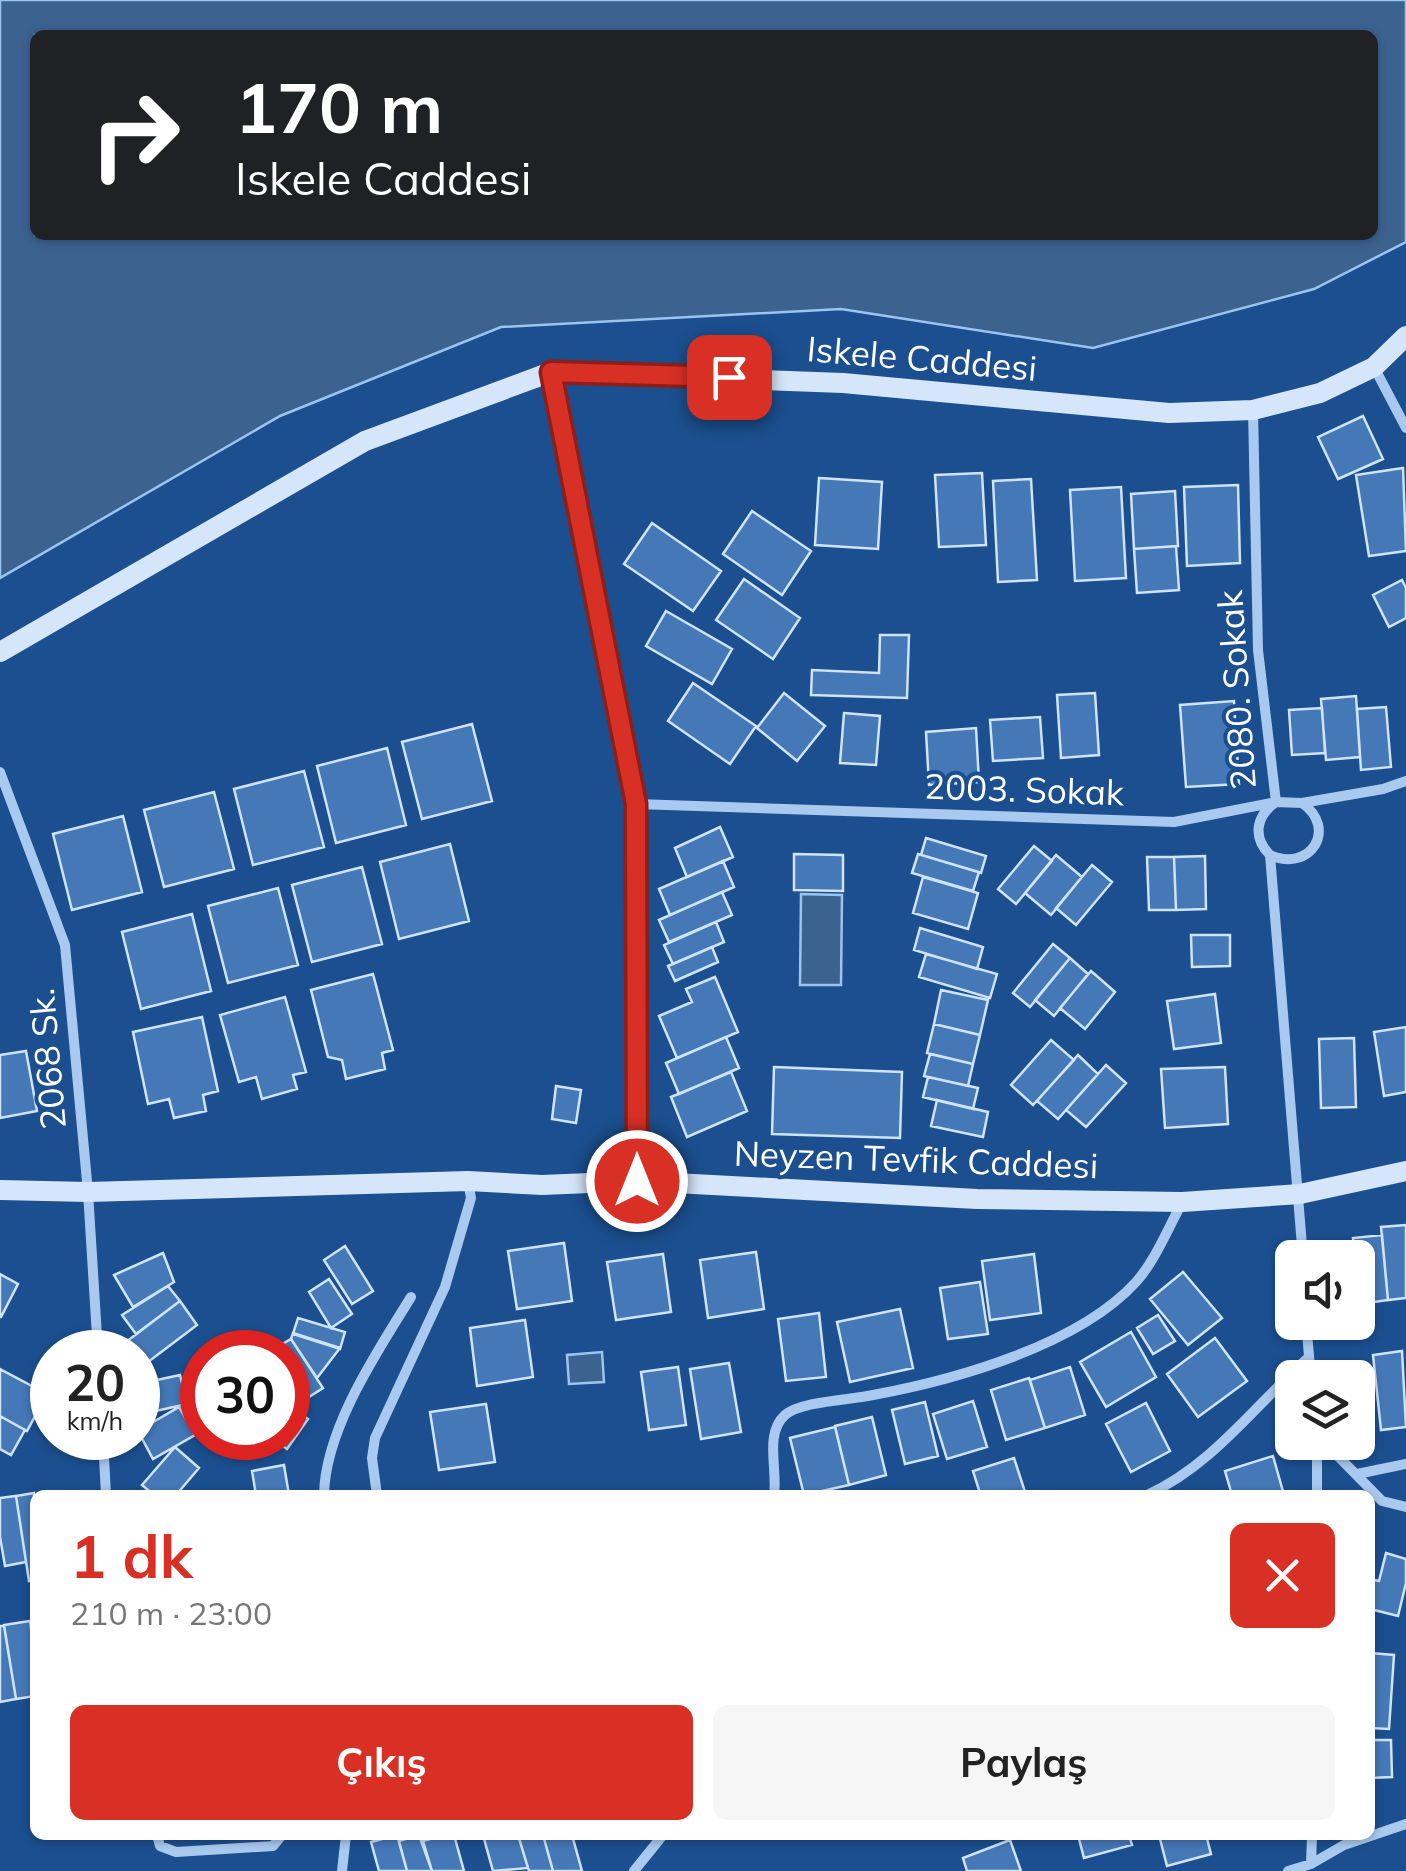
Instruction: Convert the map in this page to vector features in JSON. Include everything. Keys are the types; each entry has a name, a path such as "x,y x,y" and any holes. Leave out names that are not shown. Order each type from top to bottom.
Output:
{"street":[{"name":"Iskele Caddesi","path":"0,652 365,441 551,372 632,372 844,384 1170,413 1252,410 1320,392 1374,367 1406,336"},
{"path":"1374,367 1406,428"},
{"path":"551,372 636,804 637,1181"},
{"name":"2080. Sokak","path":"1252,410 1258,650 1276,802 1265,810 1257,829 1270,856 1301,1240"},
{"name":"2068 Sk.","path":"0,772 65,945 97,1330"},
{"name":"2003. Sokak","path":"636,804 1174,822 1276,802 1302,803 1383,789 1406,781"},
{"path":"1270,856 1289,861 1308,854 1315,846 1318,826 1310,808 1302,803"},
{"name":"Neyzen Tevfik Caddesi","path":"0,1190 88,1192 637,1181 977,1199 1182,1202 1300,1194 1406,1171"},
{"path":"376,1490 372,1458 376,1438 445,1287 471,1198 468,1182"},
{"path":"774,1490 774,1430 784,1416 796,1408 878,1395 946,1377 1054,1340 1093,1320 1138,1280 1182,1202"},
{"path":"324,1490 324,1473 360,1381 411,1296"},
{"path":"1159,1490 1246,1421 1308,1358 1307,1340"},
{"path":"104,1460 106,1490"},
{"path":"1317,1460 1317,1490"},
{"path":"1341,1460 1372,1490"},
{"path":"1357,1474 1406,1464"},
{"path":"1375,1493 1382,1501 1406,1507"},
{"path":"1375,1834 1406,1824"},
{"path":"158,1840 160,1846 176,1852 274,1846 278,1840"},
{"path":"342,1871 345,1840"},
{"path":"634,1871 659,1840"},
{"path":"1310,1864 1312,1840"},
{"path":"1288,1871 1359,1840"}],"water":[{"path":"0,0 1406,0 1406,242 1314,289 1093,348 841,309 501,327 280,416 0,578"},
{"path":"801,894 842,895 841,985 800,985"},
{"path":"602,1352 604,1382 569,1384 567,1355"}],"building":[{"path":"1363,416 1383,459 1338,479 1318,437"},
{"path":"1403,468 1406,551 1369,556 1356,475"},
{"path":"982,473 986,545 939,547 935,475"},
{"path":"819,478 882,482 878,549 815,545"},
{"path":"1031,479 1037,580 998,582 993,481"},
{"path":"1238,485 1240,563 1187,566 1184,487"},
{"path":"1121,487 1126,578 1075,581 1070,490"},
{"path":"1175,491 1178,546 1134,549 1131,494"},
{"path":"752,511 811,551 782,595 723,554"},
{"path":"652,523 721,571 693,611 624,564"},
{"path":"1176,546 1179,590 1137,593 1134,549"},
{"path":"744,579 800,618 773,659 716,620"},
{"path":"1402,580 1406,588 1406,618 1389,627 1373,595"},
{"path":"666,611 732,649 712,684 646,646"},
{"path":"880,635 909,635 907,698 811,695 812,670 879,673"},
{"path":"693,683 756,726 730,764 668,721"},
{"path":"784,693 825,726 797,761 757,728"},
{"path":"1095,693 1099,755 1061,758 1057,695"},
{"path":"1356,696 1360,757 1326,760 1321,699"},
{"path":"1234,701 1239,784 1186,787 1180,705"},
{"path":"1386,707 1391,767 1361,770 1357,709"},
{"path":"1322,708 1325,753 1292,755 1289,710"},
{"path":"844,713 880,716 876,765 840,763"},
{"path":"1040,717 1043,758 993,761 990,720"},
{"path":"472,724 492,801 422,819 402,742"},
{"path":"976,728 979,782 929,785 926,732"},
{"path":"387,748 406,825 336,843 317,766"},
{"path":"304,771 324,847 253,865 234,789"},
{"path":"214,792 234,869 164,887 144,810"},
{"path":"123,816 142,892 72,910 53,834"},
{"path":"720,827 733,857 687,877 675,848"},
{"path":"926,838 986,856 981,873 921,855"},
{"path":"450,844 469,921 399,939 380,862"},
{"path":"1034,846 1052,861 1016,904 998,889"},
{"path":"794,854 843,855 843,891 794,890"},
{"path":"918,854 979,872 973,891 912,873"},
{"path":"1056,855 1082,877 1051,915 1025,893"},
{"path":"1205,856 1206,909 1176,910 1174,857"},
{"path":"1147,857 1174,857 1176,910 1149,910"},
{"path":"723,861 734,887 670,915 659,889"},
{"path":"1092,865 1112,882 1076,925 1056,908"},
{"path":"362,867 382,944 312,962 292,885"},
{"path":"923,877 978,893 968,929 913,913"},
{"path":"278,888 298,965 228,983 208,906"},
{"path":"722,892 732,915 669,942 659,920"},
{"path":"192,914 211,991 141,1009 122,932"},
{"path":"716,922 724,942 673,964 664,945"},
{"path":"920,928 983,947 977,969 914,950"},
{"path":"1191,935 1230,935 1230,966 1192,967"},
{"path":"1053,944 1070,958 1030,1007 1013,993"},
{"path":"712,947 718,962 675,981 668,966"},
{"path":"926,954 997,974 990,998 919,977"},
{"path":"1070,958 1088,974 1054,1016 1035,1000"},
{"path":"1091,971 1115,992 1085,1029 1060,1008"},
{"path":"373,974 393,1050 382,1053 385,1069 346,1079 342,1060 328,1057 311,990"},
{"path":"715,977 738,1032 677,1058 659,1016 692,1002 686,989"},
{"path":"941,990 988,1000 980,1035 934,1024"},
{"path":"1215,994 1221,1043 1174,1049 1167,1001"},
{"path":"285,997 306,1072 293,1075 297,1089 262,1099 256,1077 239,1082 220,1015"},
{"path":"202,1017 218,1091 203,1095 206,1111 174,1118 169,1099 148,1104 133,1032"},
{"path":"934,1024 980,1035 973,1064 927,1053"},
{"path":"1406,1027 1406,1092 1384,1096 1374,1032"},
{"path":"726,1037 739,1068 679,1094 666,1063"},
{"path":"1354,1038 1356,1107 1321,1108 1319,1039"},
{"path":"1051,1040 1074,1060 1033,1105 1011,1085"},
{"path":"26,1051 37,1111 0,1118 0,1055"},
{"path":"930,1054 973,1064 968,1086 924,1076"},
{"path":"1078,1055 1098,1074 1058,1119 1037,1101"},
{"path":"1106,1065 1126,1083 1086,1127 1066,1110"},
{"path":"774,1067 902,1072 900,1138 772,1134"},
{"path":"1225,1067 1228,1124 1165,1128 1161,1069"},
{"path":"731,1072 747,1111 687,1137 671,1097"},
{"path":"928,1077 978,1088 973,1109 923,1097"},
{"path":"556,1086 581,1090 576,1123 552,1119"},
{"path":"937,1100 988,1112 983,1137 931,1126"},
{"path":"1406,1225 1406,1298 1388,1300 1381,1227"},
{"path":"1382,1235 1388,1300 1375,1302 1375,1240 1353,1238"},
{"path":"564,1243 572,1301 517,1309 508,1251"},
{"path":"345,1246 373,1291 352,1304 324,1260"},
{"path":"756,1252 764,1309 708,1318 700,1260"},
{"path":"163,1253 174,1282 133,1307 114,1275"},
{"path":"663,1254 671,1312 616,1320 607,1262"},
{"path":"1034,1254 1041,1313 990,1320 982,1261"},
{"path":"1183,1272 1222,1318 1188,1345 1150,1299"},
{"path":"0,1274 18,1284 1,1317 0,1317"},
{"path":"329,1279 352,1314 331,1328 309,1292"},
{"path":"980,1282 988,1334 948,1339 940,1288"},
{"path":"168,1286 180,1301 141,1330 133,1330 122,1315"},
{"path":"180,1301 197,1325 180,1330 180,1338 160,1353 160,1330 142,1330"},
{"path":"900,1309 913,1368 850,1382 837,1322"},
{"path":"819,1313 826,1377 786,1381 778,1319"},
{"path":"1158,1315 1175,1341 1153,1354 1137,1328"},
{"path":"298,1318 345,1332 340,1349 310,1339 310,1330 294,1330"},
{"path":"525,1320 533,1377 477,1386 470,1328"},
{"path":"1131,1332 1156,1377 1106,1407 1080,1362"},
{"path":"310,1338 340,1348 317,1378 310,1368"},
{"path":"1215,1338 1247,1381 1198,1417 1167,1374"},
{"path":"1402,1351 1406,1427 1381,1430 1373,1355"},
{"path":"729,1363 741,1432 701,1439 690,1369"},
{"path":"678,1367 686,1425 649,1430 641,1372"},
{"path":"1070,1367 1085,1415 1045,1428 1030,1380"},
{"path":"310,1368 323,1388 310,1396"},
{"path":"0,1369 30,1385 30,1425 27,1431 0,1416"},
{"path":"180,1375 180,1406 160,1410 160,1379"},
{"path":"1029,1378 1045,1428 1006,1440 991,1390"},
{"path":"973,1401 987,1447 947,1459 933,1414"},
{"path":"925,1402 938,1456 905,1464 892,1410"},
{"path":"1146,1403 1170,1451 1131,1472 1106,1424"},
{"path":"486,1404 495,1462 439,1470 430,1412"},
{"path":"180,1409 180,1444 160,1455 160,1418"},
{"path":"0,1416 25,1430 11,1455 0,1449"},
{"path":"872,1417 886,1475 849,1485 835,1426"},
{"path":"835,1427 849,1485 803,1490 790,1438"},
{"path":"175,1447 180,1451 180,1460 190,1460 199,1468 180,1490 148,1490 142,1485"},
{"path":"1273,1456 1283,1490 1231,1490 1225,1471"},
{"path":"1014,1458 1024,1490 979,1490 973,1471"},
{"path":"284,1465 288,1490 255,1490 252,1471"},
{"path":"30,1494 29,1581 16,1496"},
{"path":"16,1496 26,1562 5,1566 0,1498"},
{"path":"1386,1553 1406,1559 1406,1583 1398,1616 1375,1610 1375,1580 1379,1581"},
{"path":"30,1621 30,1697 16,1699 4,1625"},
{"path":"0,1626 4,1626 16,1699 0,1702"},
{"path":"1375,1653 1394,1655 1389,1729 1375,1728"},
{"path":"1375,1740 1391,1740 1392,1777 1375,1778"},
{"path":"398,1840 407,1871 379,1871 371,1842"},
{"path":"421,1840 432,1871 407,1871 399,1841"},
{"path":"455,1840 464,1871 432,1871 423,1841"},
{"path":"484,1840 520,1840 528,1868 493,1871"},
{"path":"520,1840 544,1840 553,1871 529,1871"},
{"path":"544,1840 573,1840 582,1871 553,1871"},
{"path":"1010,1840 1021,1871 967,1871 963,1858"},
{"path":"1079,1840 1130,1840 1132,1845 1084,1858"},
{"path":"1160,1840 1207,1840 1211,1854 1167,1866"}],"route":[{"path":"637,1181 636,804 551,372 729,377"}]}
